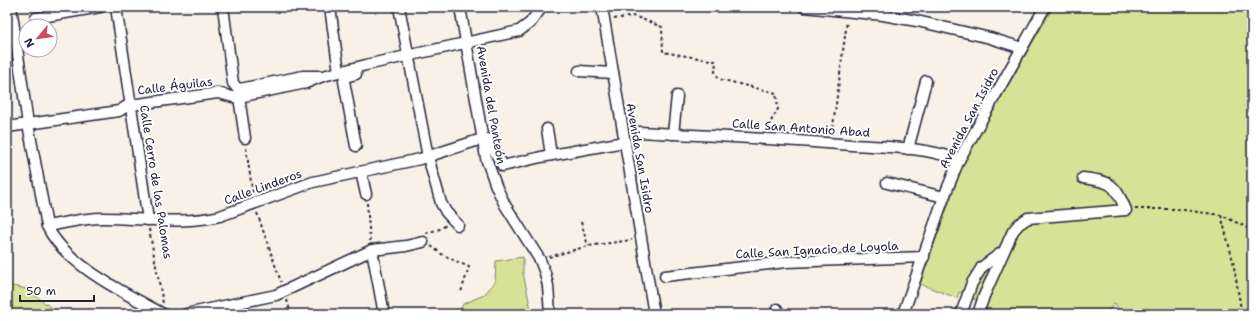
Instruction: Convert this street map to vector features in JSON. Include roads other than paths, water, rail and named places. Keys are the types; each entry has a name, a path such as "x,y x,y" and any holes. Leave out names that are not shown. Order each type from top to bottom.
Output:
{"street":[{"path":"11,7 28,124 47,226 52,237 64,251 106,282 163,310"},
{"path":"36,18 100,7"},
{"name":"Calle Cerro de las Palomas","path":"116,7 148,220"},
{"path":"223,7 233,83 237,92 244,138"},
{"path":"330,7 339,72"},
{"path":"399,7 428,157 442,203 446,212 458,225"},
{"name":"Avenida del Panteón","path":"460,7 486,158 496,186 505,205 540,260 548,286 550,314"},
{"name":"Calle Águilas","path":"7,127 119,111 131,105 306,83 323,76 339,72 519,31 530,23 542,7"},
{"name":"Avenida San Isidro","path":"602,7 603,21 654,314"},
{"path":"804,7 883,15 917,21 990,38 1022,48"},
{"name":"Avenida San Isidro","path":"903,314 944,197 959,160 1045,7"},
{"path":"356,146 344,80 346,77 374,67 381,62"},
{"path":"578,71 612,73"},
{"path":"908,149 926,81"},
{"path":"673,134 677,96"},
{"path":"547,129 551,155"},
{"name":"Calle San Antonio Abad","path":"639,132 762,138 908,149 946,155 959,160"},
{"path":"482,139 488,139 499,162 503,166 551,155 624,142"},
{"name":"Calle Linderos","path":"47,226 93,218 148,220 209,219 313,182 428,157 482,139"},
{"path":"361,172 366,194"},
{"path":"965,304 979,311 1002,252 1013,231 1019,224 1028,218 1126,210 1114,187 1101,180 1083,178"},
{"path":"887,183 944,197"},
{"path":"186,314 263,299 284,292 372,250 406,246 423,242"},
{"path":"372,250 384,314"},
{"path":"961,314 972,283 982,267 1002,252"},
{"name":"Calle San Ignacio de Loyola","path":"665,276 786,262 924,257"}]}
